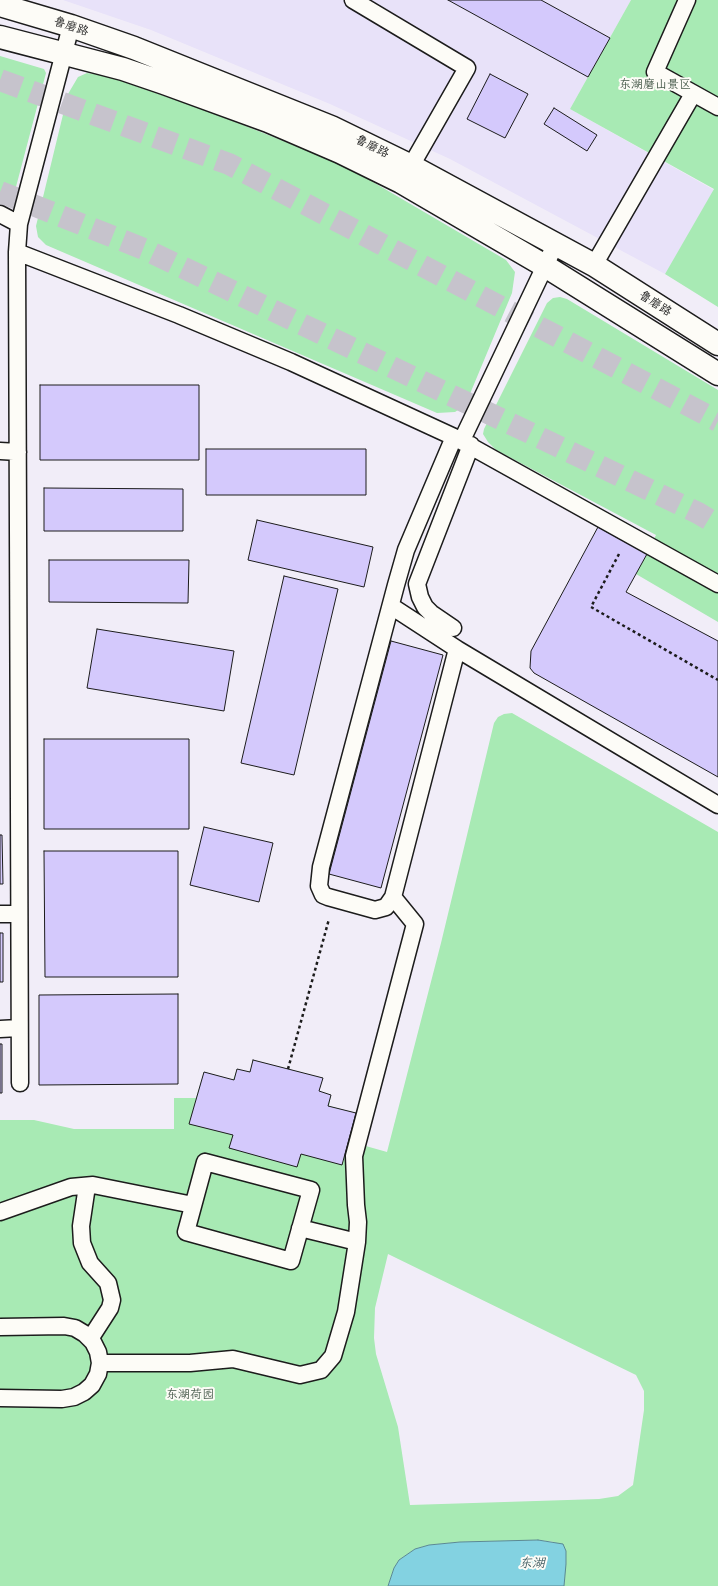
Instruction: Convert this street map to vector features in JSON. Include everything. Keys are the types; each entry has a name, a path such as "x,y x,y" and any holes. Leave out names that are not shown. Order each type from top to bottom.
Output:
{"street":[{"name":"鲁磨路","path":"0,5 71,26 134,48 265,99 331,127 412,166 594,265 718,344"},
{"path":"0,37 164,83 268,121 340,152 401,182 545,266 718,374"}],"lane":[{"path":"353,0 467,68 412,166"},
{"path":"686,0 655,72 718,107"},
{"path":"20,1083 17,252 19,224 65,54 71,26"},
{"path":"594,265 693,94"},
{"path":"0,214 19,224"},
{"path":"456,649 393,897 386,907 375,910 323,895 319,880 321,867 406,550 462,441 555,245"},
{"path":"17,252 179,315 291,362 462,441 718,584"},
{"path":"453,628 430,613 425,607 420,597 417,584 462,441"},
{"path":"0,451 18,452"},
{"path":"390,606 456,649 718,805"},
{"path":"100,1363 190,1363 233,1359 300,1375 321,1370 333,1356 346,1312 357,1242 358,1222 354,1156 415,924 393,897"},
{"path":"0,914 19,914"},
{"path":"0,1029 19,1028"},
{"path":"205,1162 310,1190 300,1228 292,1261 186,1232 205,1162"},
{"path":"87,1186 81,1226 82,1243 90,1263 108,1283 112,1300 110,1308 90,1338"},
{"path":"0,1212 71,1187 87,1186 108,1187 193,1205"},
{"path":"300,1228 357,1242"},
{"path":"0,1328 64,1326 75,1328 90,1338 98,1352 100,1363 98,1374 92,1385 84,1392 74,1397 62,1399 0,1398"}],"path":[{"path":"630,534 591,607 718,680"},
{"path":"288,1069 335,899"}],"shaded area":[{"path":"63,0 631,0 570,109 714,190 665,274 450,159 330,104 151,30"}],"green space":[{"name":"东湖磨山景区","path":"631,0 718,0 718,307 665,274 714,189 570,109"},
{"path":"0,56 44,69 46,73 12,202 7,202 0,197"},
{"path":"87,73 107,76 213,113 331,160 361,175 506,260 515,272 512,293 467,401 461,408 455,412 437,413 46,245 38,237 36,226 68,94 78,77"},
{"path":"560,297 567,299 718,390 718,622 636,574 656,535 496,450 483,434 484,429 547,303 553,298"},
{"name":"东湖荷园","path":"512,713 718,832 718,1586 564,1586 566,1551 554,1542 538,1540 460,1542 429,1545 415,1549 399,1560 394,1568 388,1586 0,1586 0,1120 34,1120 74,1129 174,1129 174,1098 196,1098 204,1072 233,1080 237,1069 250,1072 253,1060 323,1078 319,1091 331,1095 329,1106 356,1113 348,1141 387,1152 441,943 494,723 498,717 504,714","holes":["388,1254 636,1375 644,1391 644,1410 633,1485 618,1496 599,1499 410,1505 398,1427 376,1354 374,1338 375,1308"]}],"water":[{"name":"东湖","path":"538,1540 563,1544 566,1551 564,1586 388,1586 394,1568 399,1560 415,1549 429,1545 460,1542"}],"building":[{"path":"448,0 541,0 610,38 588,77"},
{"path":"490,74 528,94 505,138 467,119"},
{"path":"554,108 597,135 587,151 544,124"},
{"path":"40,385 199,385 199,460 40,460"},
{"path":"206,449 366,449 366,495 206,495"},
{"path":"44,488 183,489 183,531 44,531"},
{"path":"257,520 373,547 364,587 248,560"},
{"path":"598,527 647,554 626,592 718,641 718,777 534,673 530,668 531,651"},
{"path":"49,560 189,560 188,603 49,602"},
{"path":"284,576 338,589 294,775 241,763"},
{"path":"97,629 234,651 224,711 87,688"},
{"path":"391,641 443,655 381,888 329,874"},
{"path":"44,739 189,739 189,829 44,829"},
{"path":"204,827 273,843 259,902 190,885"},
{"path":"0,835 2,835 3,884 0,884"},
{"path":"44,851 178,851 178,977 45,977"},
{"path":"0,933 3,933 3,982 0,982"},
{"path":"178,994 178,1084 39,1085 39,995"},
{"path":"0,1044 2,1044 2,1093 0,1093"},
{"path":"253,1060 323,1078 319,1091 331,1095 328,1106 356,1113 342,1165 301,1154 297,1167 229,1148 233,1135 189,1124 204,1072 234,1080 237,1069 250,1072"}],"tunnel":[{"path":"0,80 229,164 718,421"},
{"path":"0,192 144,249 698,513 718,525"}]}
